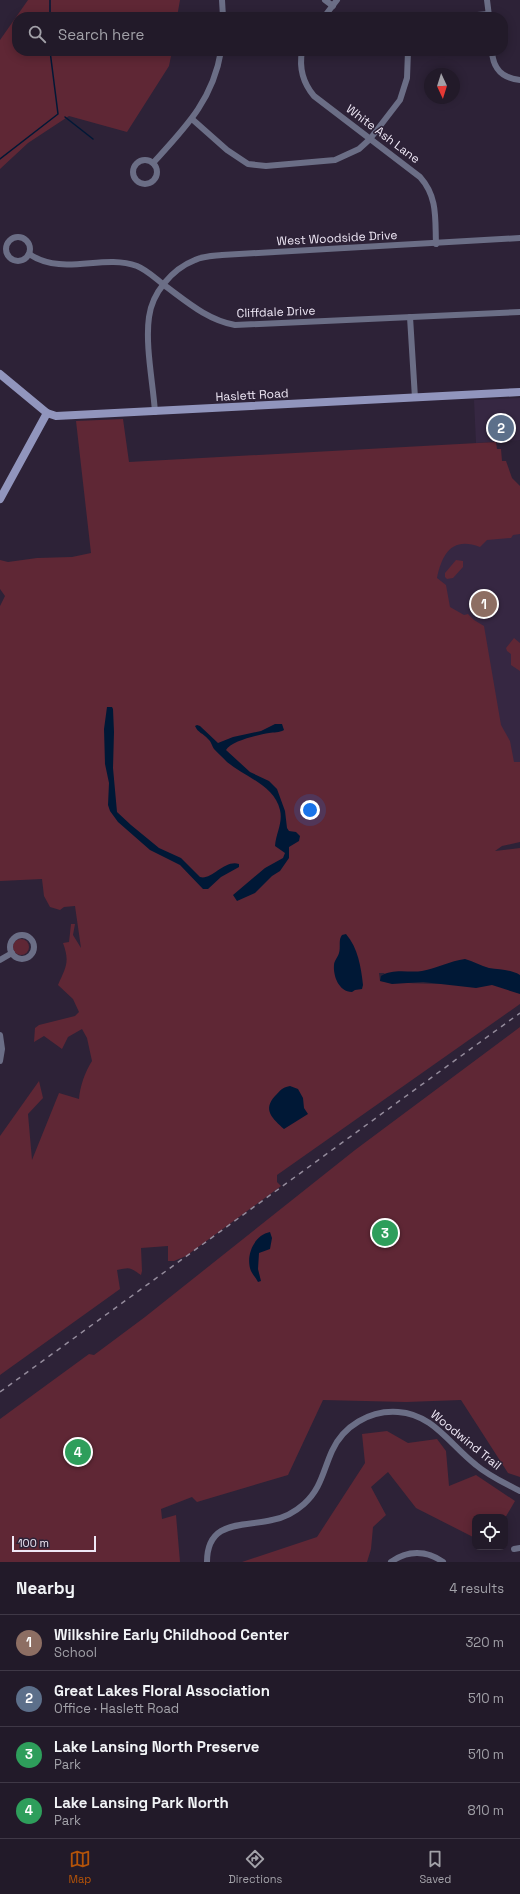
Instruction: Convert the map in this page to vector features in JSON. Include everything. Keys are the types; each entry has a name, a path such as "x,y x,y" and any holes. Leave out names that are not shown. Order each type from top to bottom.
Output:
{"street":[{"path":"222,0 223,12"},
{"path":"325,0 333,6"},
{"path":"328,12 337,0"},
{"path":"487,0 488,12"},
{"path":"153,163 192,119 213,82 220,56"},
{"name":"White Ash Lane","path":"302,56 302,75 311,92 420,177 429,187 434,203 436,244"},
{"path":"192,119 239,159 248,164 256,165 335,160 356,152 370,139 400,100 407,78 408,56"},
{"path":"492,56 493,62 500,73 509,78 520,80"},
{"path":"14,238 24,238 30,245 29,254 22,261 13,260 6,253 7,244 14,238"},
{"name":"West Woodside Drive","path":"155,412 148,326 152,305 163,284 172,274 188,263 205,257 520,238"},
{"name":"Cliffdale Drive","path":"29,254 45,262 59,265 124,263 137,266 148,272 210,318 235,325 520,312"},
{"path":"410,317 415,398"},
{"path":"0,374 47,413 0,499"},
{"name":"Haslett Road","path":"47,413 56,416 72,416 520,392"},
{"path":"0,960 12,953"},
{"path":"0,1035 2,1049 0,1061"},
{"name":"Woodwind Trail","path":"207,1562 211,1545 217,1536 224,1530 239,1524 278,1519 292,1513 305,1504 315,1493 322,1480 332,1452 339,1439 355,1423 376,1414 390,1412 405,1413 426,1420 438,1429 475,1464 496,1479 520,1491"},
{"path":"391,1562 401,1556 418,1553 429,1554 443,1562"}],"shaded area":[{"path":"28,0 180,0 178,12 20,12"},
{"path":"12,23 12,56 171,56 169,66 127,132 69,116 28,143 0,169 0,40"},
{"path":"520,398 520,440 476,443 474,400"},
{"path":"123,419 129,462 496,442 497,449 501,449 502,461 506,461 512,478 520,486 520,534 513,535 511,538 487,540 480,547 470,544 455,546 445,555 437,578 446,585 450,607 464,615 468,614 484,626 501,725 510,741 514,762 520,762 520,842 502,846 495,851 520,848 520,1004 277,1175 277,1182 281,1186 186,1256 174,1261 168,1261 168,1246 141,1248 141,1275 130,1268 117,1270 120,1289 0,1375 0,1136 39,1081 43,1098 28,1114 32,1160 59,1093 79,1099 83,1079 92,1061 87,1038 82,1029 68,1037 62,1049 44,1036 34,1042 35,1028 39,1025 75,1016 79,1012 73,999 58,985 67,960 63,943 69,942 71,924 75,924 73,935 81,948 75,906 64,907 60,910 50,907 44,896 42,879 0,881 0,606 5,596 0,589 0,560 8,562 37,558 72,557 91,553 76,421","holes":["379,973 385,974 446,984 380,981"]},
{"path":"520,531 520,770 488,761 474,621 436,616 430,549 438,536"},
{"path":"456,560 463,561 463,567 453,578 447,579 445,577 445,573"},
{"path":"514,638 520,643 520,671 511,665 511,654 506,648"},
{"path":"21,939 28,944 29,947 24,954 21,955 14,950 13,947 18,940"},
{"path":"520,1027 520,1477 508,1473 461,1400 406,1402 323,1400 288,1475 197,1502 192,1497 161,1509 162,1519 176,1515 180,1562 0,1562 0,1419 89,1354 94,1355 145,1317 355,1150"},
{"path":"387,1431 408,1443 437,1439 446,1451 449,1486 476,1475 515,1501 507,1514 472,1514 472,1536 416,1508 388,1472 371,1487 386,1515 373,1527 371,1549 367,1562 242,1562 317,1537 365,1463 362,1434"}],"water":[{"path":"107,707 112,707 113,709 113,768 117,812 159,848 181,858 200,877 209,876 229,864 239,864 239,867 221,877 208,889 203,889 180,865 150,850 118,822 110,811 108,805 109,783 105,764 104,729"},
{"path":"275,724 282,724 284,730 245,739 233,744 226,750 250,772 269,781 277,789 285,811 287,828 289,831 296,832 300,836 299,841 289,847 289,858 280,871 272,876 255,893 237,901 233,895 265,868 283,858 285,853 275,846 281,819 280,810 277,801 272,794 258,782 227,762 214,749 211,742 195,726 200,726 218,743 233,737 261,731"},
{"path":"346,934 356,952 360,965 363,985 362,989 352,992 347,991 340,986 334,969 334,964 340,951 341,937 342,935"},
{"path":"465,959 489,968 509,971 520,975 520,994 492,985 476,988 423,982 392,984 380,981 381,976 391,972 422,971"},
{"path":"290,1086 298,1089 303,1098 304,1108 308,1114 284,1129 270,1114 269,1106 271,1101 280,1091"},
{"path":"270,1232 272,1238 270,1249 259,1253 258,1269 261,1281 258,1282 249,1265 250,1253 259,1237"}],"waterway":[{"path":"50,0 50,12"},
{"path":"0,159 58,114 51,56"},
{"path":"65,117 93,139"}],"railway":[{"path":"0,1392 520,1013"}],"place":[{"name":"Great Lakes Floral Association","path":"501,428"},
{"name":"Wilkshire Early Childhood Center","path":"484,604"},
{"name":"Lake Lansing North Preserve","path":"385,1233"},
{"name":"Lake Lansing Park North","path":"78,1452"}]}
